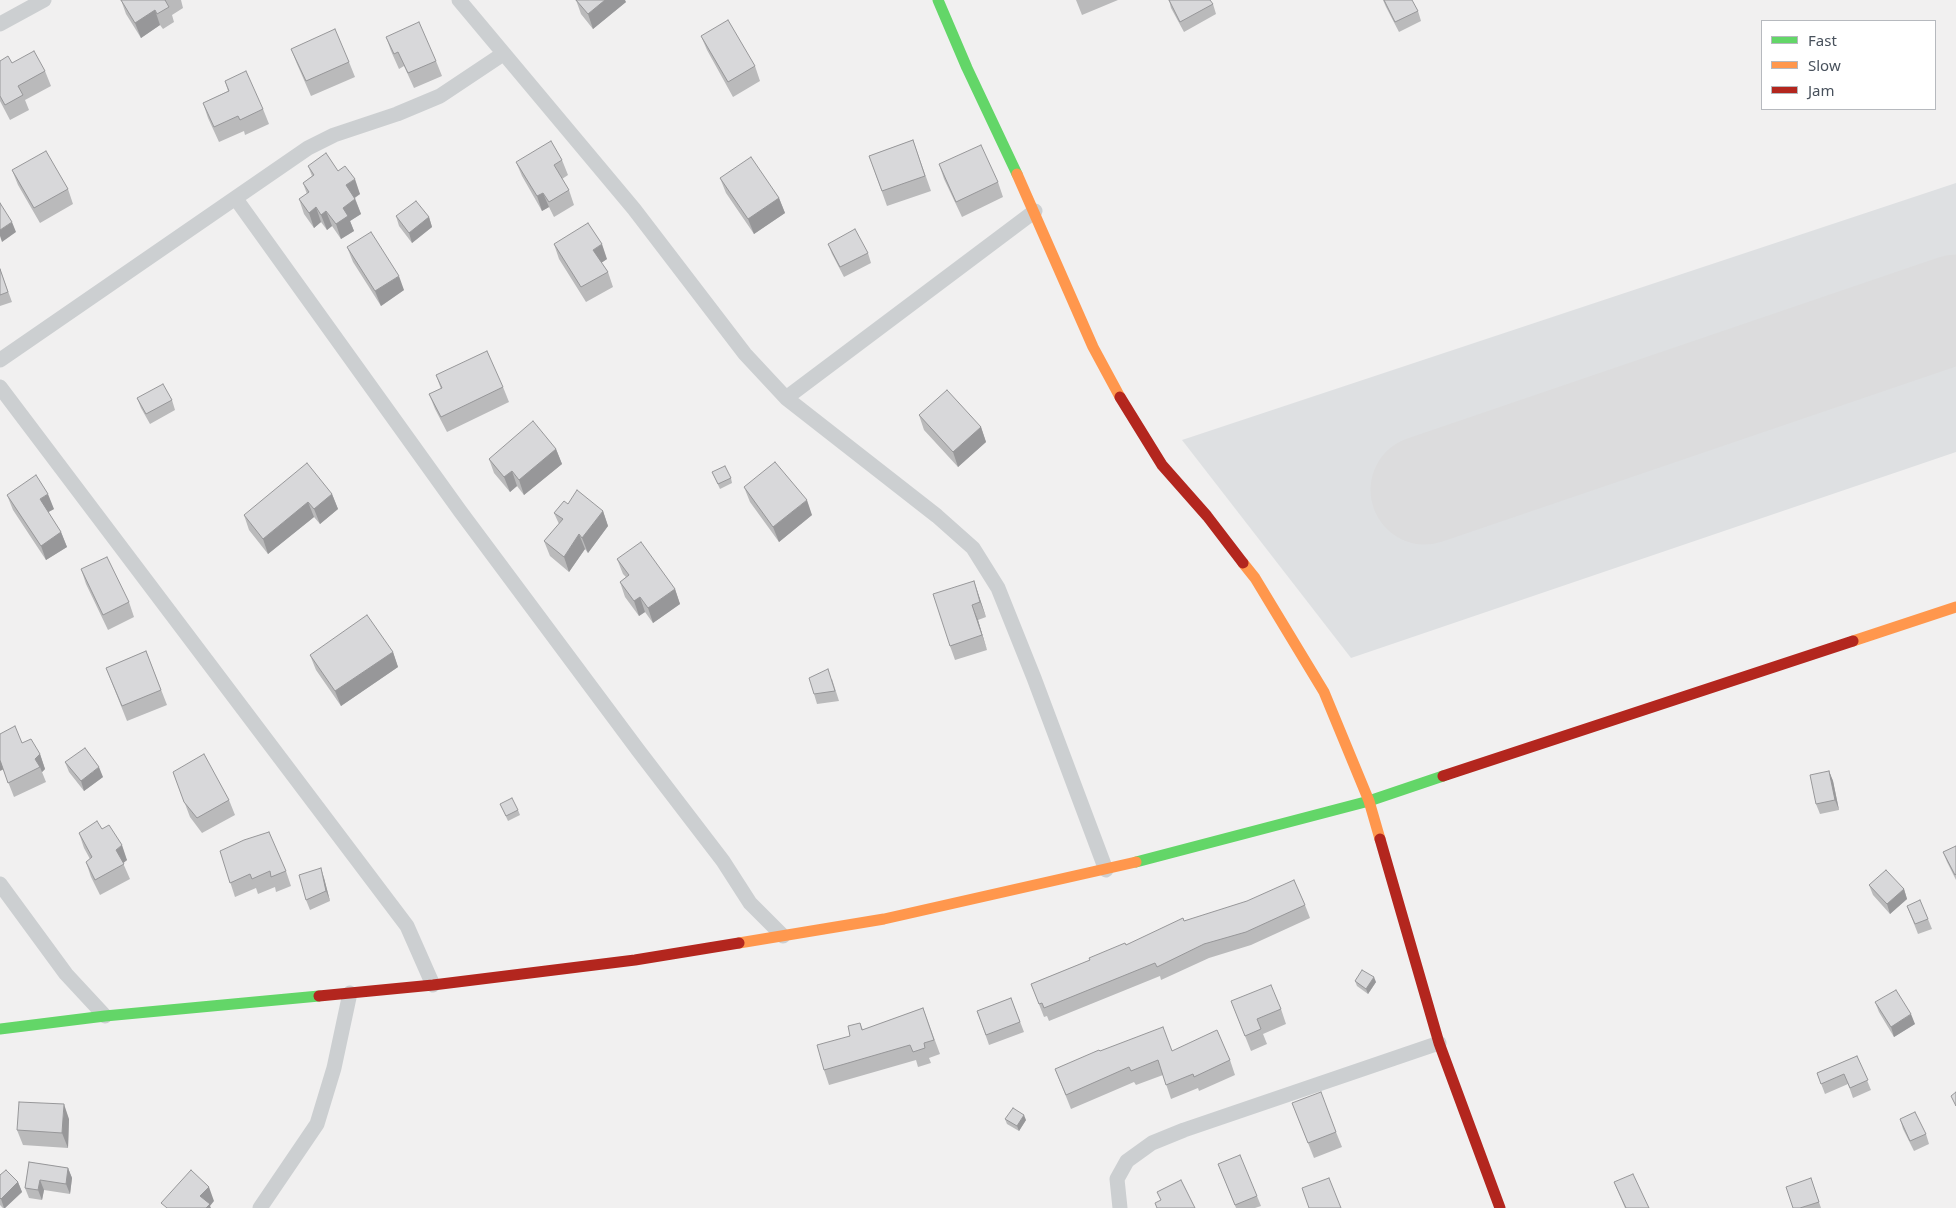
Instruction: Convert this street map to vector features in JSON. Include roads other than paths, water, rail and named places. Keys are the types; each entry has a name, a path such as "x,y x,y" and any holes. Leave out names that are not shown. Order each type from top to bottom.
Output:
{"main road":[{"path":"938,0 967,68 1035,211 1093,348 1118,394 1162,465 1207,516 1255,578 1324,692 1369,802 1439,1043 1500,1208"},
{"path":"0,1029 105,1016 432,985 635,960 884,919 1106,870 1369,802 1956,607"}],"street":[{"path":"0,24 44,0"},
{"path":"459,0 634,209 745,354 786,398 937,516 973,548 998,588 1106,870"},
{"path":"0,360 308,148 334,134 397,114 440,96 503,54"},
{"path":"236,198 472,527 723,861 750,903 783,936"},
{"path":"786,398 1035,211"},
{"path":"0,387 407,926 432,985"},
{"path":"0,884 66,974 105,1016"},
{"path":"260,1208 316,1124 334,1068 350,993"},
{"path":"1120,1208 1117,1180 1127,1161 1152,1143 1184,1130 1439,1043"}]}
